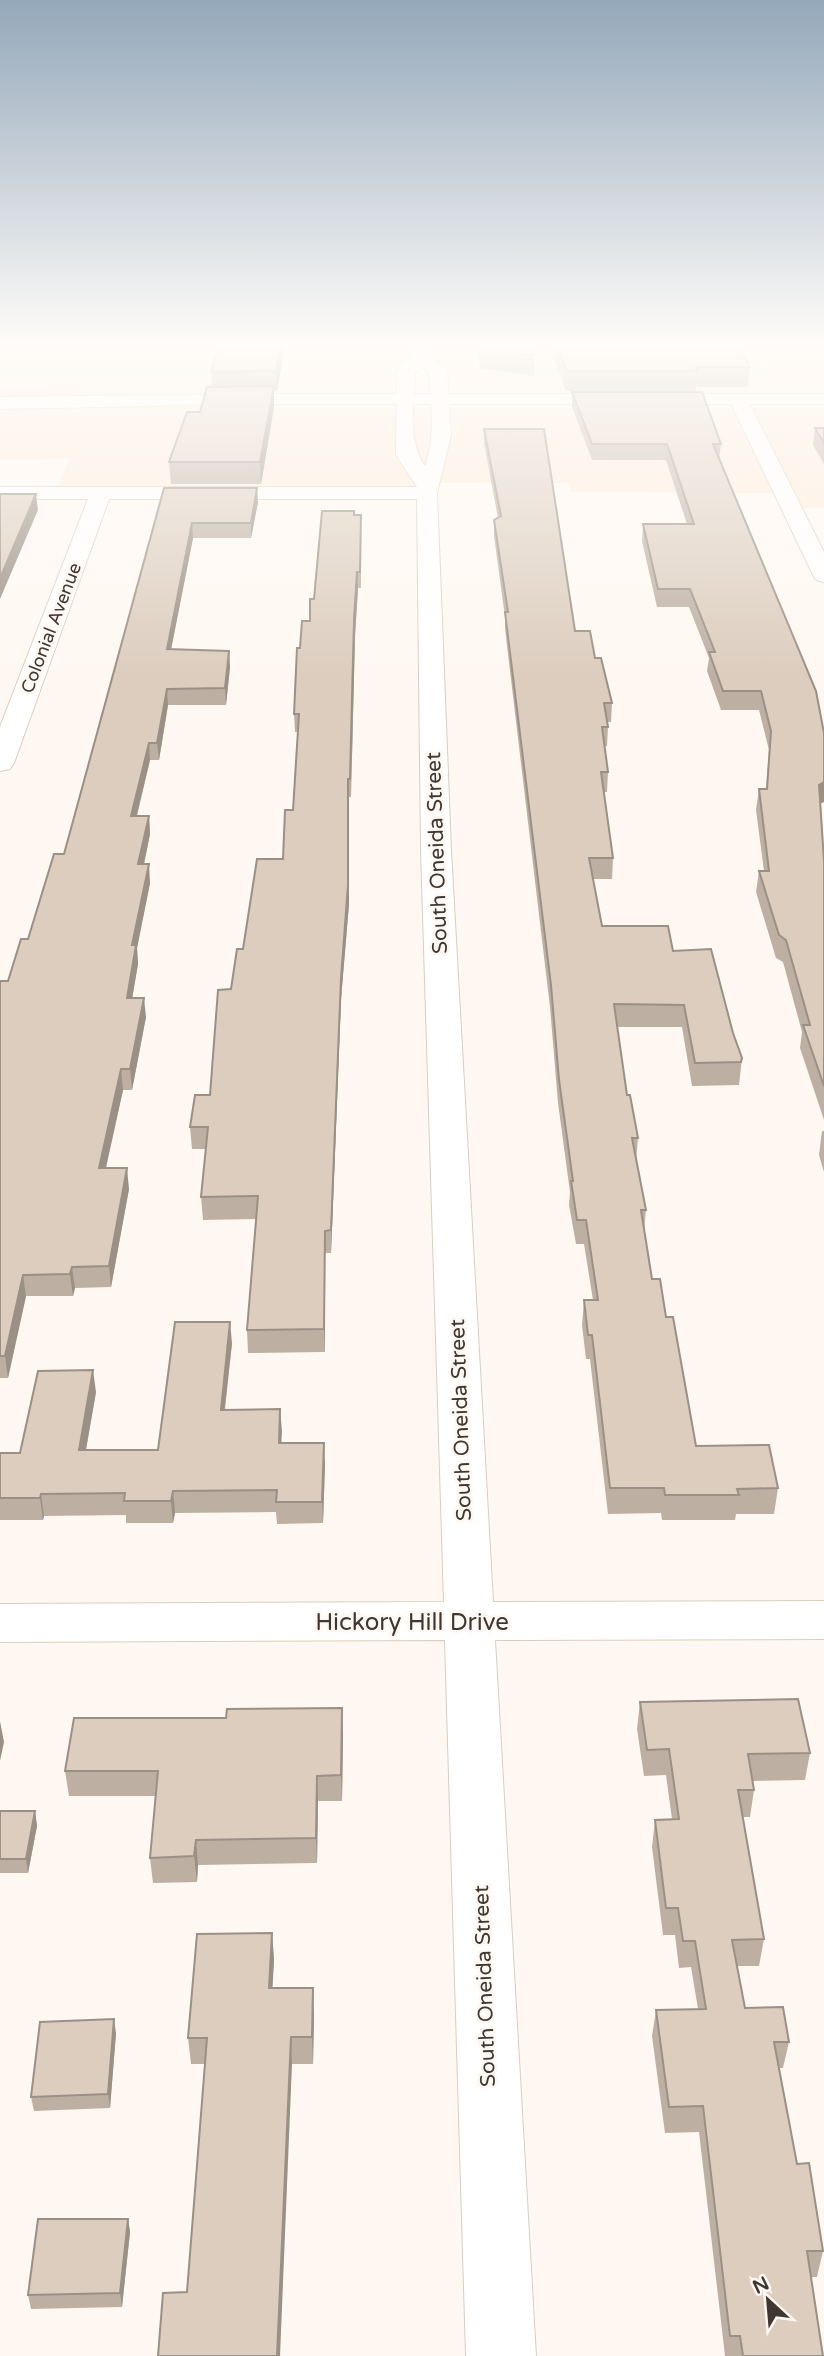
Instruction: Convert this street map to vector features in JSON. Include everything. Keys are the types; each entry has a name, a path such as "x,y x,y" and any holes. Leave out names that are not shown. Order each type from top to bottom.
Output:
{"street":[{"name":"South Oneida Street","path":"407,456 427,488"},
{"name":"South Oneida Street","path":"438,456 427,488 437,864 500,2356"},
{"path":"766,456 824,575"},
{"path":"0,494 427,488"},
{"name":"Colonial Avenue","path":"0,763 101,494"},
{"name":"Hickory Hill Drive","path":"0,1623 824,1619"}],"shaded area":[{"path":"0,456 824,456 824,508 791,508 784,493 571,492 569,483 428,483 427,493 56,493 69,459 0,460"}],"building":[{"path":"171,456 261,456 260,462 169,462"},
{"path":"489,456 548,456 575,631 590,631 595,658 601,658 612,703 604,703 608,727 602,727 608,772 601,772 613,858 589,858 602,926 668,926 673,951 711,949 741,1062 695,1063 684,1005 614,1004 627,1095 630,1095 638,1138 632,1138 646,1210 641,1210 652,1279 660,1279 666,1317 673,1317 696,1446 769,1445 778,1488 737,1489 739,1495 665,1495 664,1488 610,1488 592,1335 588,1335 584,1300 598,1300 586,1220 577,1220 571,1181 551,985 505,612 508,612 494,520 501,516"},
{"path":"671,456 718,456 816,691 824,733 824,782 819,785 824,861 824,1086 803,1025 810,1025 786,940 779,935 759,871 769,871 759,789 767,789 771,731 761,691 723,691 709,652 715,652 690,589 658,589 643,524 694,524"},
{"path":"164,488 257,488 251,523 192,523 167,649 229,651 225,688 167,689 157,743 149,743 131,816 149,816 138,864 149,864 132,945 136,945 127,998 144,998 130,1069 121,1069 99,1168 127,1168 109,1266 72,1267 70,1274 23,1275 5,1356 0,1356 0,981 8,981 21,939 28,939 54,854 64,854"},
{"path":"0,494 36,494 0,578"},
{"path":"322,511 354,511 354,515 361,515 348,779 348,885 341,978 331,1230 325,1231 324,1329 247,1330 258,1196 201,1197 208,1127 190,1127 195,1095 210,1095 218,990 231,989 237,949 243,949 257,859 283,859 285,810 293,810 299,714 294,714 297,648 300,648 302,621 310,621 310,599 314,599"},
{"path":"175,1322 230,1322 221,1410 280,1409 279,1443 324,1443 322,1502 276,1502 277,1490 173,1491 171,1501 124,1501 125,1493 41,1494 40,1498 0,1498 0,1453 20,1453 38,1371 93,1370 79,1450 158,1450"},
{"path":"798,1699 810,1753 748,1754 754,1790 738,1790 764,1939 732,1940 745,2008 783,2007 789,2042 774,2042 797,2164 809,2163 823,2251 807,2251 823,2356 743,2356 740,2336 730,2336 703,2106 669,2107 656,2010 706,2009 695,1941 683,1941 678,1908 666,1908 655,1820 679,1819 669,1749 647,1750 640,1702"},
{"path":"342,1708 341,1775 317,1776 316,1838 196,1840 194,1856 150,1858 158,1771 65,1771 74,1718 226,1718 227,1709"},
{"path":"0,1811 35,1811 26,1859 0,1859"},
{"path":"272,1933 269,1988 313,1988 312,2037 291,2037 277,2356 158,2356 163,2293 187,2292 207,2038 188,2038 197,1934"},
{"path":"114,2019 108,2094 31,2097 40,2022"},
{"path":"38,2219 128,2219 120,2293 28,2295"}]}
